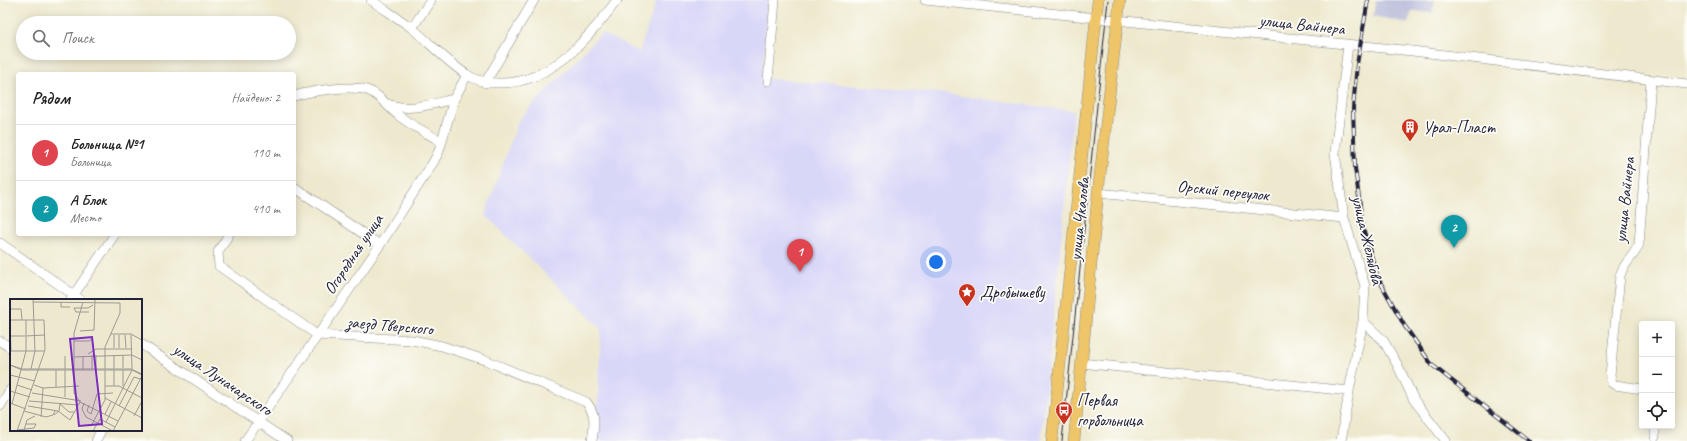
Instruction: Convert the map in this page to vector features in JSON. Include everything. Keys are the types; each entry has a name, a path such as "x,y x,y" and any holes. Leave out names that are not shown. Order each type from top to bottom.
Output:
{"main road":[{"name":"улица Чкалова","path":"1052,441 1098,0"},
{"name":"улица Чкалова","path":"1074,441 1098,193 1120,0"}],"street":[{"path":"371,0 412,28 467,75 485,83 509,84 525,80 547,70 576,48 596,28 617,0"},
{"path":"412,28 431,0"},
{"path":"485,83 534,0"},
{"path":"768,81 775,0"},
{"name":"улица Вайнера","path":"925,0 1412,51 1687,84"},
{"name":"улица Желябова","path":"1341,441 1349,391 1364,322 1365,286 1344,218 1335,153 1348,45"},
{"name":"Огородная улица","path":"245,441 380,245 434,160 442,142 454,99 467,75"},
{"name":"улица Вайнера","path":"1639,389 1615,385 1612,383 1610,375 1620,276 1639,244 1651,80"},
{"path":"296,96 322,90 353,88 366,90 375,95 399,116 442,142"},
{"path":"385,103 397,107 408,108 425,106 454,99"},
{"path":"296,188 380,245"},
{"name":"Орский переулок","path":"1098,193 1344,218"},
{"path":"0,243 75,298 114,236"},
{"path":"228,236 218,252 219,266 317,335"},
{"path":"1364,322 1384,340 1414,400 1446,441"},
{"name":"заезд Тверского","path":"317,335 412,340 442,346 484,360 586,402 591,407 594,414 592,441"},
{"path":"0,340 10,347"},
{"name":"улица Луначарского","path":"142,345 287,441"},
{"path":"1081,363 1349,391"},
{"path":"0,406 10,391"},
{"path":"1655,429 1655,438"},
{"path":"96,441 101,431"}],"shaded area":[{"path":"657,0 769,0 762,78 931,92 1074,111 1041,441 596,441 601,328 485,215 519,119 602,33 639,52"},
{"path":"1376,0 1435,0 1432,13 1412,11 1408,23 1373,16"}],"tram line":[{"path":"1062,441 1108,0"}],"railway":[{"path":"1368,0 1357,64 1353,108 1355,168 1363,228 1378,278 1404,325 1432,365 1529,441"}],"place":[{"name":"Урал-Пласт","path":"1410,142"},
{"name":"А Блок","path":"1454,248"},
{"name":"Больница №1","path":"800,272"},
{"name":"Дробышеву","path":"967,307"},
{"name":"Первая горбольница","path":"1064,425"}]}
